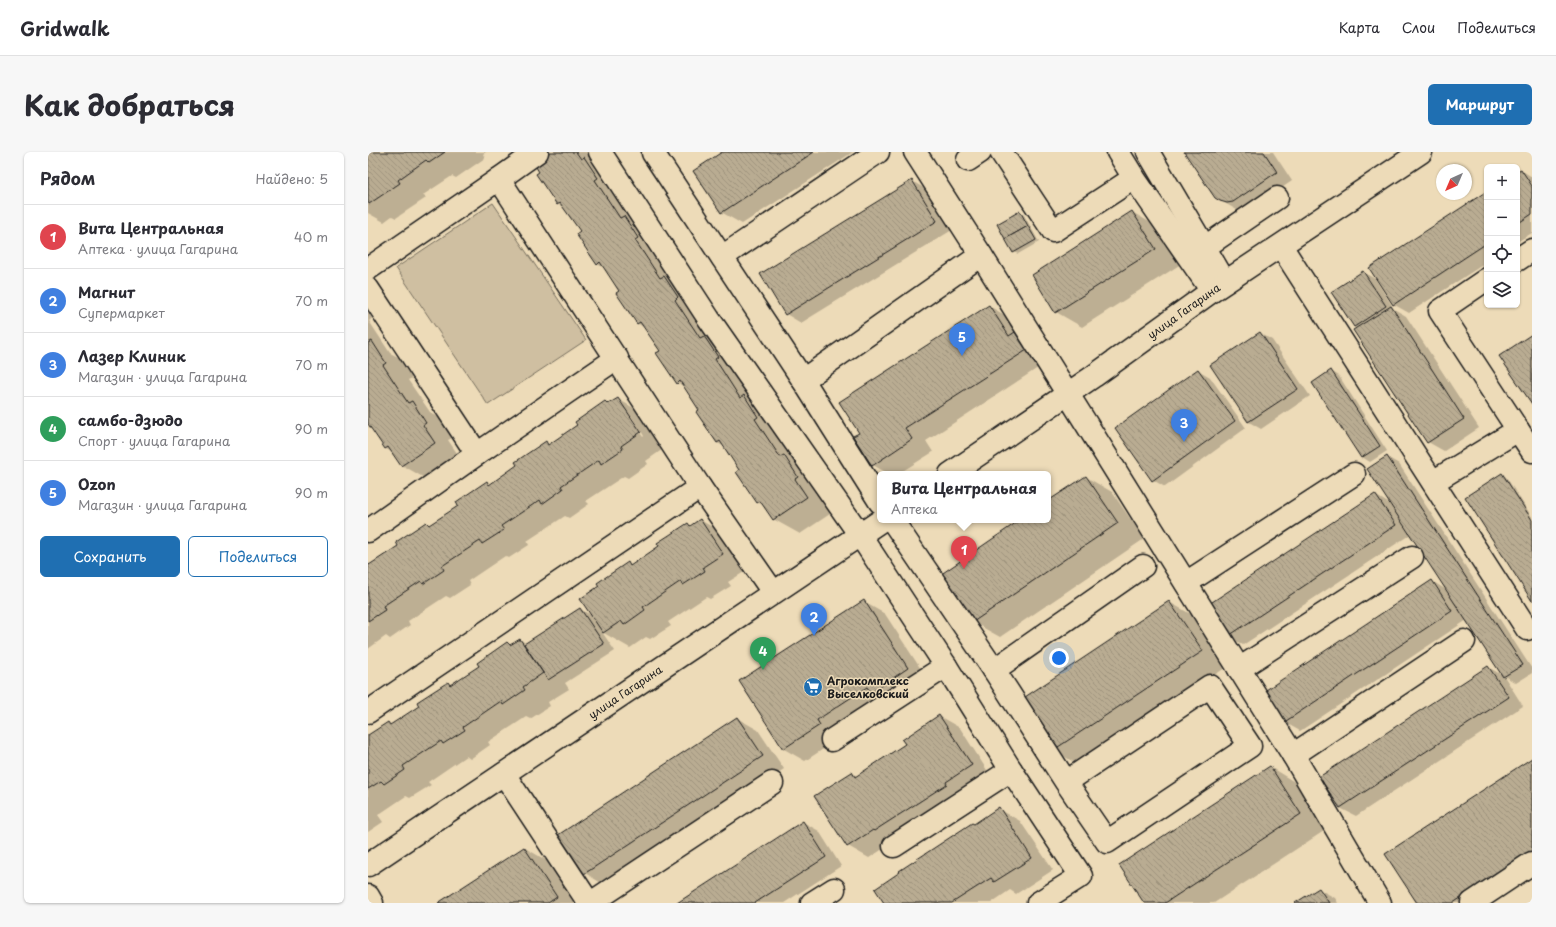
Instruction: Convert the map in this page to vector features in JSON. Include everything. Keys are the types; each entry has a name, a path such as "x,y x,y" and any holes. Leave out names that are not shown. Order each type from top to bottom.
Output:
{"street":[{"path":"368,269 537,152"},
{"path":"600,152 709,319 860,535 1081,876 1038,903"},
{"path":"654,152 803,380 877,497"},
{"path":"722,257 878,152"},
{"path":"915,152 981,255 1293,755 1380,903"},
{"path":"1001,152 1053,231 1134,178"},
{"path":"1118,152 1134,178 1198,254"},
{"path":"1148,152 1198,254 1218,286"},
{"name":"улица Гагарина","path":"954,471 1068,394 1218,286 1281,246 1421,152"},
{"path":"499,179 700,487 773,592"},
{"path":"1198,254 1277,198"},
{"path":"1281,246 1528,629"},
{"path":"1520,258 1532,250"},
{"path":"803,380 981,255"},
{"path":"1484,281 1440,311 1532,452"},
{"path":"368,289 478,454"},
{"path":"368,530 617,358"},
{"path":"1433,482 1518,430"},
{"path":"1186,584 1354,474"},
{"path":"368,712 700,487"},
{"name":"улица Гагарина","path":"368,865 878,523"},
{"path":"894,523 994,670 1066,782 1107,842 1250,746 1210,686 1066,782"},
{"path":"1239,669 1412,557"},
{"path":"994,670 1143,566"},
{"path":"1293,755 1464,641"},
{"path":"832,740 946,666"},
{"path":"894,846 1011,770"},
{"path":"504,774 590,903 772,783"},
{"path":"1472,903 1532,863"},
{"path":"812,903 834,889"},
{"path":"368,896 372,903"}],"shaded area":[{"path":"493,203 586,340 488,405 396,268"}],"building":[{"path":"368,152 445,152 429,163 426,160 398,180 400,183 369,204"},
{"path":"548,152 576,152 581,159 584,157 598,178 595,180 620,218 624,216 638,238 635,240 660,278 664,276 678,297 675,300 700,338 704,336 718,357 715,359 740,398 744,395 758,417 755,419 780,457 784,455 798,477 795,479 807,497 773,520 760,501 757,503 736,472 739,470 720,441 717,443 696,412 699,410 680,381 677,384 656,353 660,351 640,322 637,324 616,293 619,291 600,262 597,265 576,234 580,231 560,203 557,205 536,174 539,172 533,162"},
{"path":"722,152 814,152 721,213 693,171"},
{"path":"1184,152 1264,152 1277,172 1233,202 1227,203 1215,198"},
{"path":"1520,170 1532,186 1532,214 1520,222 1520,200"},
{"path":"912,180 937,221 785,315 760,274"},
{"path":"1484,193 1484,245 1393,305 1369,268"},
{"path":"1020,211 1028,226 1005,239 997,224"},
{"path":"1132,211 1156,249 1055,313 1032,275"},
{"path":"1028,226 1036,240 1013,253 1005,239"},
{"path":"1363,271 1386,306 1354,327 1331,292"},
{"path":"989,305 1009,336 1015,332 1027,350 905,428 912,439 872,466 853,436 859,433 839,402"},
{"path":"1391,306 1464,419 1427,443 1353,330"},
{"path":"1260,332 1298,389 1248,422 1210,365"},
{"path":"1532,334 1532,404 1499,356"},
{"path":"372,341 386,363 383,365 408,403 412,401 426,423 423,425 435,443 401,466 388,447 385,449 368,424 368,343"},
{"path":"1198,369 1235,421 1152,481 1115,428"},
{"path":"1331,370 1380,446 1361,458 1312,383"},
{"path":"618,398 641,432 621,446 623,449 601,464 599,460 561,486 563,489 542,504 540,500 501,526 504,530 482,544 480,541 442,566 444,570 423,584 421,581 383,606 385,610 368,621 368,563 369,565 398,546 396,542 426,522 429,525 458,506 456,502 487,481 489,485 517,465 515,462 546,441 548,445 577,425 575,422 605,401 608,404"},
{"path":"1387,456 1523,665 1503,677 1367,469"},
{"path":"1502,473 1532,520 1532,601 1465,497"},
{"path":"1086,476 1118,523 973,622 940,575 1016,523 1051,523 1051,499"},
{"path":"1375,494 1396,525 1227,637 1206,606"},
{"path":"700,519 723,554 703,567 705,571 683,585 681,581 643,607 645,610 624,625 621,621 603,633 580,599 599,586 597,583 628,562 630,566 659,546 657,543 688,523 690,526"},
{"path":"1432,580 1452,611 1283,723 1263,692"},
{"path":"864,600 908,668 871,693 867,687 817,720 820,725 783,749 739,681"},
{"path":"1169,601 1203,651 1052,751 1019,701"},
{"path":"580,608 604,644 548,680 524,644"},
{"path":"520,639 543,673 523,687 525,690 503,705 501,701 463,727 465,730 443,744 441,741 403,766 405,770 384,784 381,781 368,789 368,735 388,722 390,725 419,706 417,702 448,682 450,685 479,666 477,663 507,642 510,645"},
{"path":"1488,666 1509,697 1340,808 1319,777"},
{"path":"939,715 972,765 946,782 947,784 847,847 814,796 852,772 855,777 905,744 902,740"},
{"path":"737,717 763,756 584,874 558,835"},
{"path":"1532,758 1532,852 1453,903 1417,903 1385,854"},
{"path":"1270,766 1301,814 1165,903 1144,903 1119,865"},
{"path":"999,807 1032,858 994,882 991,878 952,903 884,903 875,889 900,872 899,871"},
{"path":"803,821 826,857 755,903 677,903"},
{"path":"524,847 557,897 548,903 438,903"},
{"path":"1319,888 1329,903 1295,903"}],"place":[{"name":"Ozon","path":"962,356"},
{"name":"Лазер Клиник","path":"1184,442"},
{"name":"Вита Центральная","path":"964,569"},
{"name":"Магнит","path":"814,636"},
{"name":"самбо-дзюдо","path":"763,670"},
{"name":"Агрокомплекс Выселковский","path":"813,687"}]}
